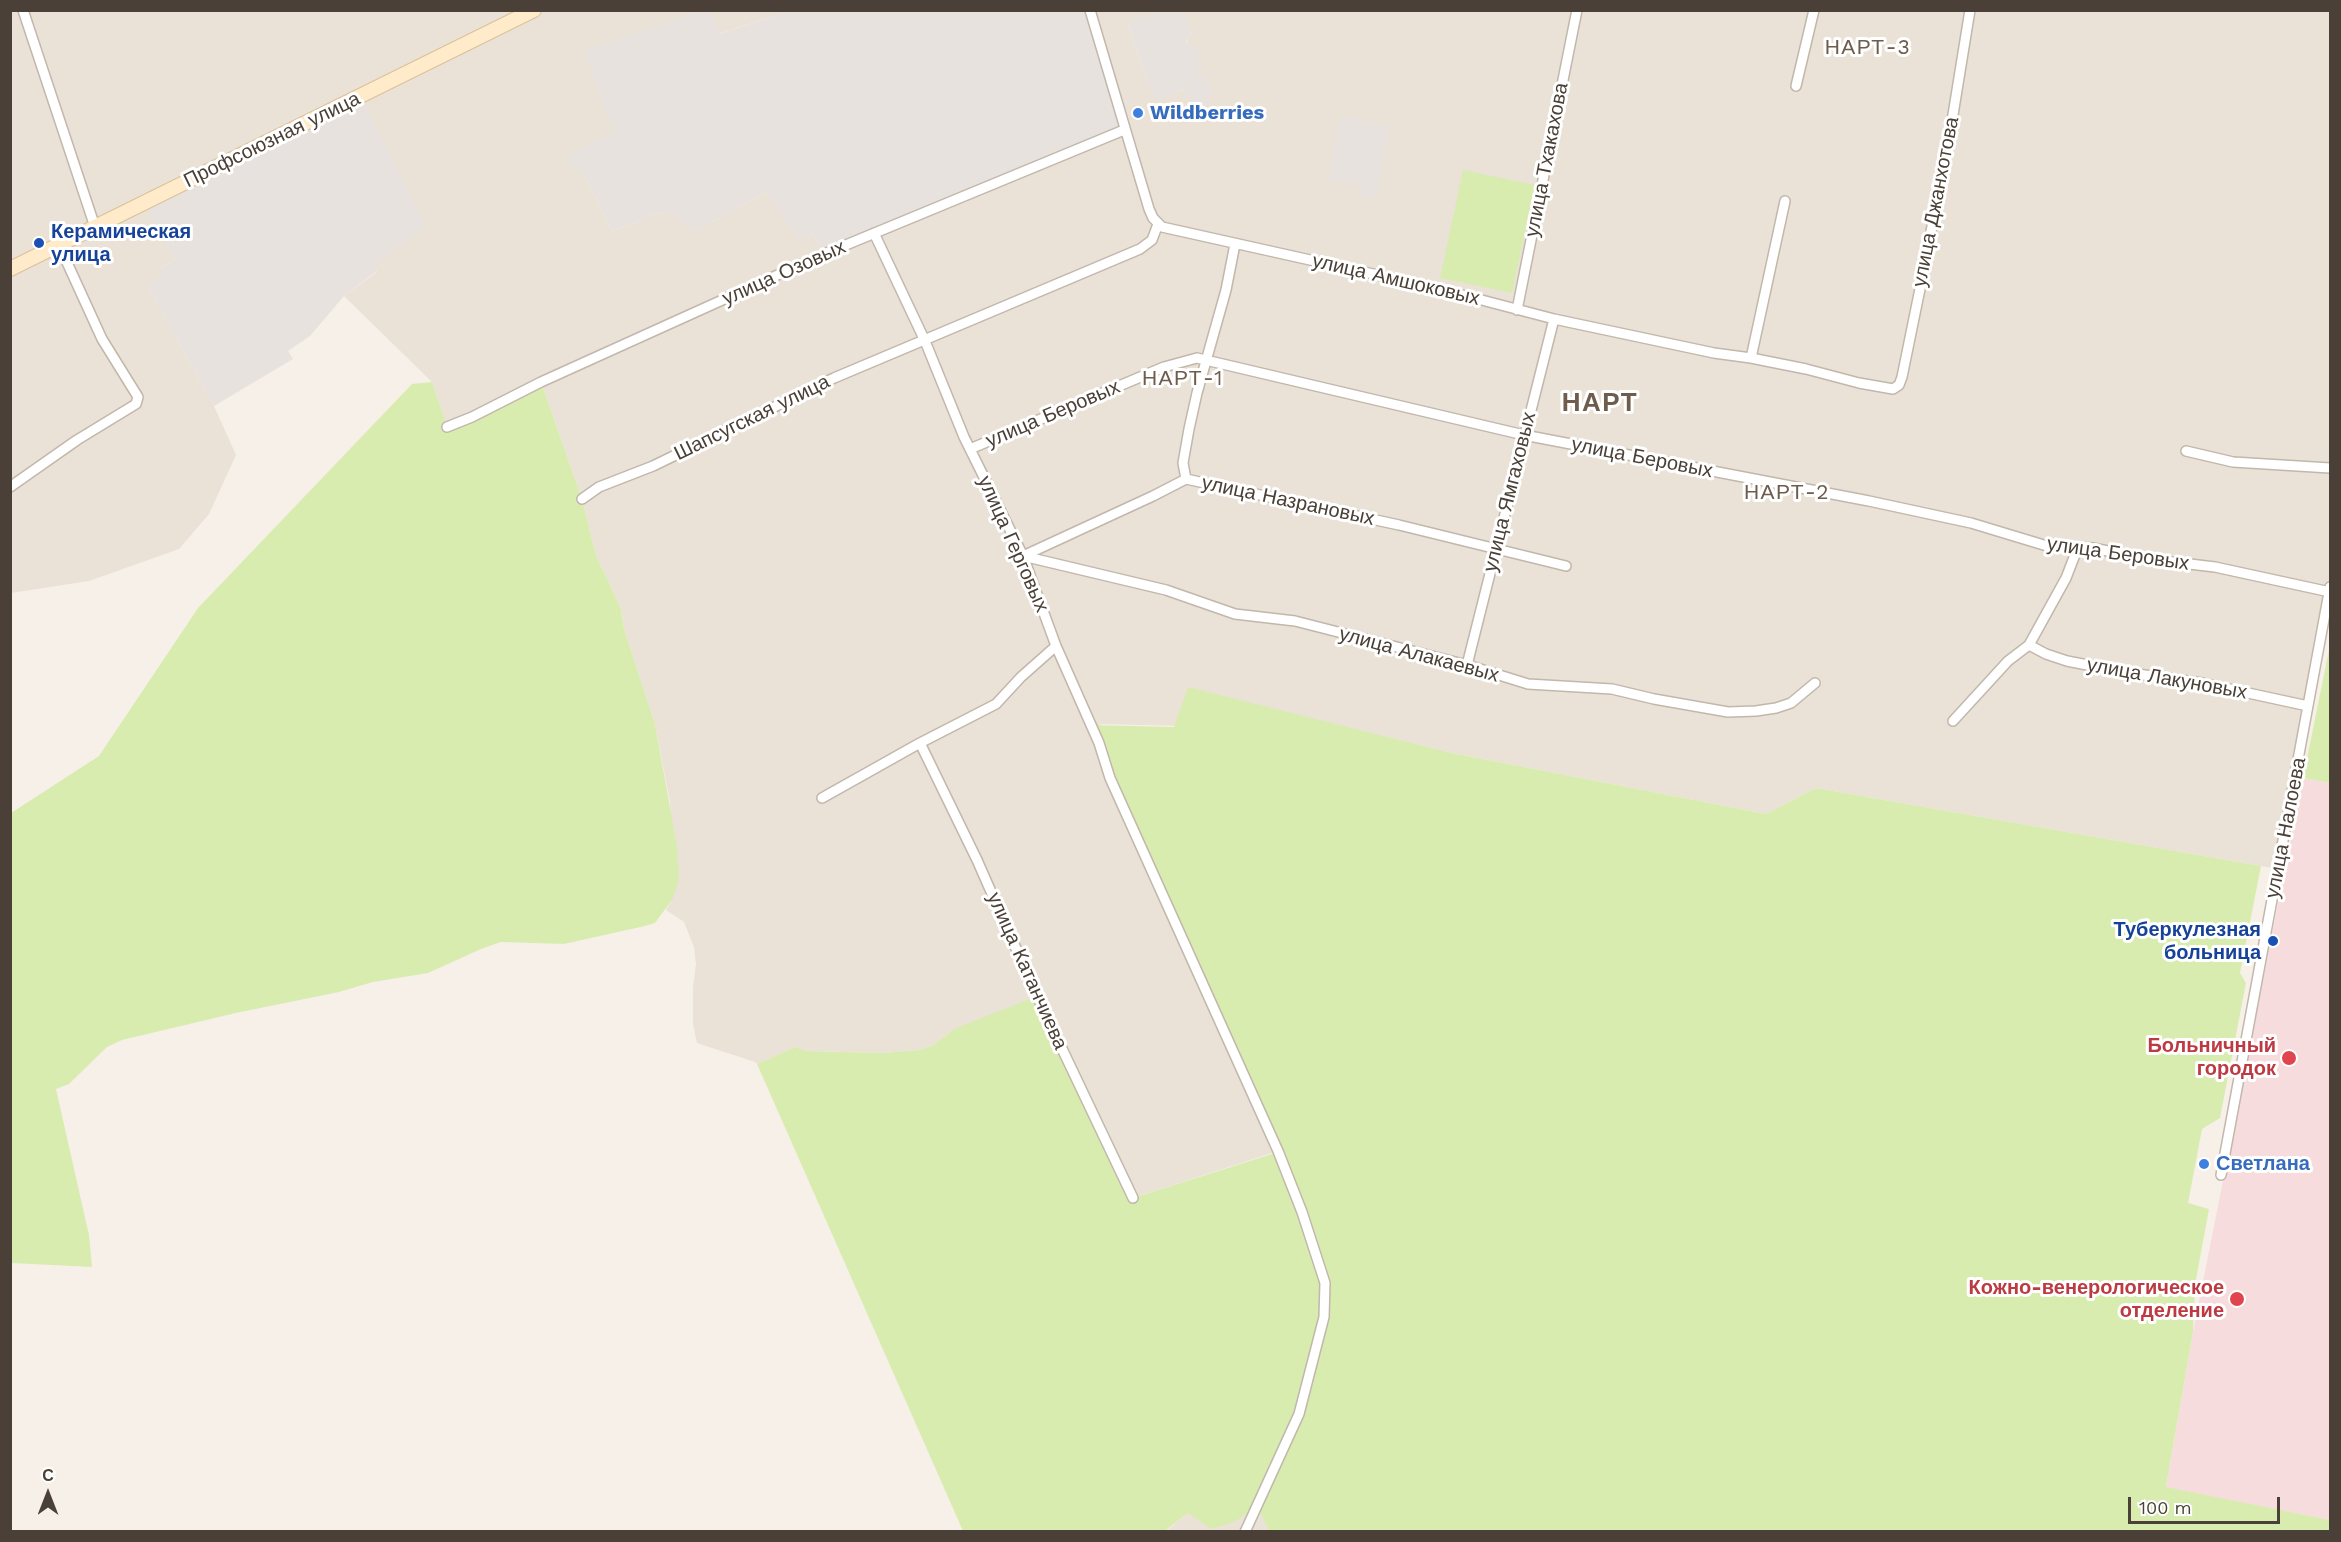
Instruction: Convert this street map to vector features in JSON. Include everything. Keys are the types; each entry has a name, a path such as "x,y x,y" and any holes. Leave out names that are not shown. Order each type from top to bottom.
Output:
{"street":[{"path":"23,10 95,227"},
{"name":"Профсоюзная улица","path":"10,269 534,10"},
{"path":"925,341 1140,249 1152,240 1158,224 1149,209 1090,10"},
{"name":"улица Тхакахова","path":"1517,310 1577,10"},
{"path":"1796,86 1814,10"},
{"name":"улица Джанхотова","path":"1893,389 1899,385 1902,377 1921,284 1951,127 1970,10"},
{"name":"улица Озовых","path":"447,427 593,358 874,233 1125,130"},
{"path":"1752,358 1785,201"},
{"name":"улица Амшоковых","path":"1158,224 1167,229 1436,288 1554,319 1714,353 1806,369 1893,389"},
{"name":"улица Герговых","path":"874,233 925,341 970,449 1023,556 1056,646 1091,725 1110,778 1278,1151 1302,1212 1325,1283 1324,1317 1299,1414 1245,1532"},
{"path":"1186,479 1185,448 1206,359 1226,290 1235,244"},
{"path":"10,488 77,440 136,404 138,397 102,339 59,245"},
{"name":"улица Ямгаховых","path":"1467,665 1554,319"},
{"name":"Шапсугская улица","path":"582,499 599,488 653,466 834,378 925,341"},
{"name":"улица Беровых","path":"970,449 1164,367 1188,359 1206,359 1524,435 1869,501 1971,523 2047,546 2078,547 2147,559 2215,567 2330,590"},
{"path":"2186,451 2233,462 2331,468"},
{"name":"улица Назрановых","path":"1023,556 1186,479 1399,525 1566,566"},
{"path":"1953,721 2008,661 2028,645 2066,578 2078,547"},
{"name":"улица Алакаевых","path":"1023,556 1166,590 1235,614 1295,621 1467,665 1528,684 1612,689 1728,712 1776,708 1791,703 1815,683"},
{"name":"улица Налоева","path":"2222,1175 2330,590"},
{"name":"улица Лакуновых","path":"2028,645 2067,661 2123,672 2202,683 2308,706"},
{"path":"822,798 920,743 996,704 1021,677 1056,646"},
{"name":"улица Катанчиева","path":"920,743 977,860 1037,996 1133,1198"}],"shaded area":[{"path":"781,10 781,13 719,34 711,11"},
{"path":"1160,10 1183,11 1192,34 1186,38 1187,44 1194,43 1203,66 1196,71 1197,76 1205,75 1213,94 1206,98 1209,107 1196,112 1185,89 1157,100 1145,77 1128,23"},
{"path":"10,11 701,11 585,50 615,133 572,153 565,162 584,175 612,231 657,214 667,213 675,215 693,233 766,192 799,239 813,234 824,254 1090,11 1160,11 1128,23 1145,77 1157,99 1186,89 1197,77 1186,38 1192,34 1183,11 2330,11 2330,587 2278,869 1816,788 1766,814 1452,753 1359,730 1100,724 1278,1151 1133,1198 954,1029 932,1046 919,1050 883,1053 807,1051 795,1047 757,1064 697,1043 693,1024 693,987 696,964 694,947 684,922 666,910 672,900 670,802 655,724 624,629 621,609 596,555 582,499 541,382 447,427 432,382 344,296 377,272 374,265 377,132 360,97 146,203 175,260 158,269 162,277 147,286 214,406 236,455 209,514 179,549 89,581 11,593"},
{"path":"701,11 711,11 720,34 781,13 781,11 1090,11 1124,130 824,254 813,234 799,240 766,192 693,233 675,216 667,213 657,214 612,231 584,175 564,162 572,153 614,132 584,50"},
{"path":"360,96 426,227 374,265 377,271 344,296 310,336 288,351 293,359 214,406 147,286 161,277 158,269 175,260 145,203"},
{"path":"1341,116 1390,126 1376,200 1359,196 1361,185 1328,179"},
{"name":"Больничный городок","path":"2303,778 2330,783 2330,1520 2166,1488 2193,1332"},
{"path":"1257,1507 1270,1531 1165,1532 1188,1513"}],"green space":[{"path":"1463,170 1535,185 1512,293 1440,278"},
{"path":"432,382 447,426 541,382 582,499 596,555 621,609 624,629 655,724 677,846 679,880 672,900 655,923 645,926 564,944 501,942 428,973 373,982 339,992 236,1013 122,1040 107,1047 69,1084 56,1089 89,1235 92,1267 11,1263 11,813 99,756 198,608 412,384"},
{"path":"2330,645 2330,783 2303,778"},
{"path":"1188,687 1452,753 1766,814 1816,788 2261,866 2240,973 2246,983 2220,1118 2202,1129 2188,1203 2209,1209 2195,1285 2193,1332 2166,1487 2330,1520 2330,1531 1270,1532 1257,1507 1234,1522 1211,1529 1188,1513 1165,1531 963,1531 757,1064 795,1047 807,1051 883,1053 919,1050 932,1046 954,1029 1037,996 1133,1198 1278,1152 1091,725 1174,727"}],"place":[{"name":"Wildberries","path":"1138,113"},
{"name":"Керамическая улица","path":"39,243"},
{"name":"Туберкулезная больница","path":"2273,941"},
{"name":"Больничный городок","path":"2289,1058"},
{"name":"Светлана","path":"2204,1164"},
{"name":"Кожно-венерологическое отделение","path":"2237,1299"}],"district":[{"name":"НАРТ-3","path":"1868,48"},
{"name":"НАРТ-1","path":"1183,379"},
{"name":"НАРТ","path":"1600,403"},
{"name":"НАРТ-2","path":"1787,493"}]}
